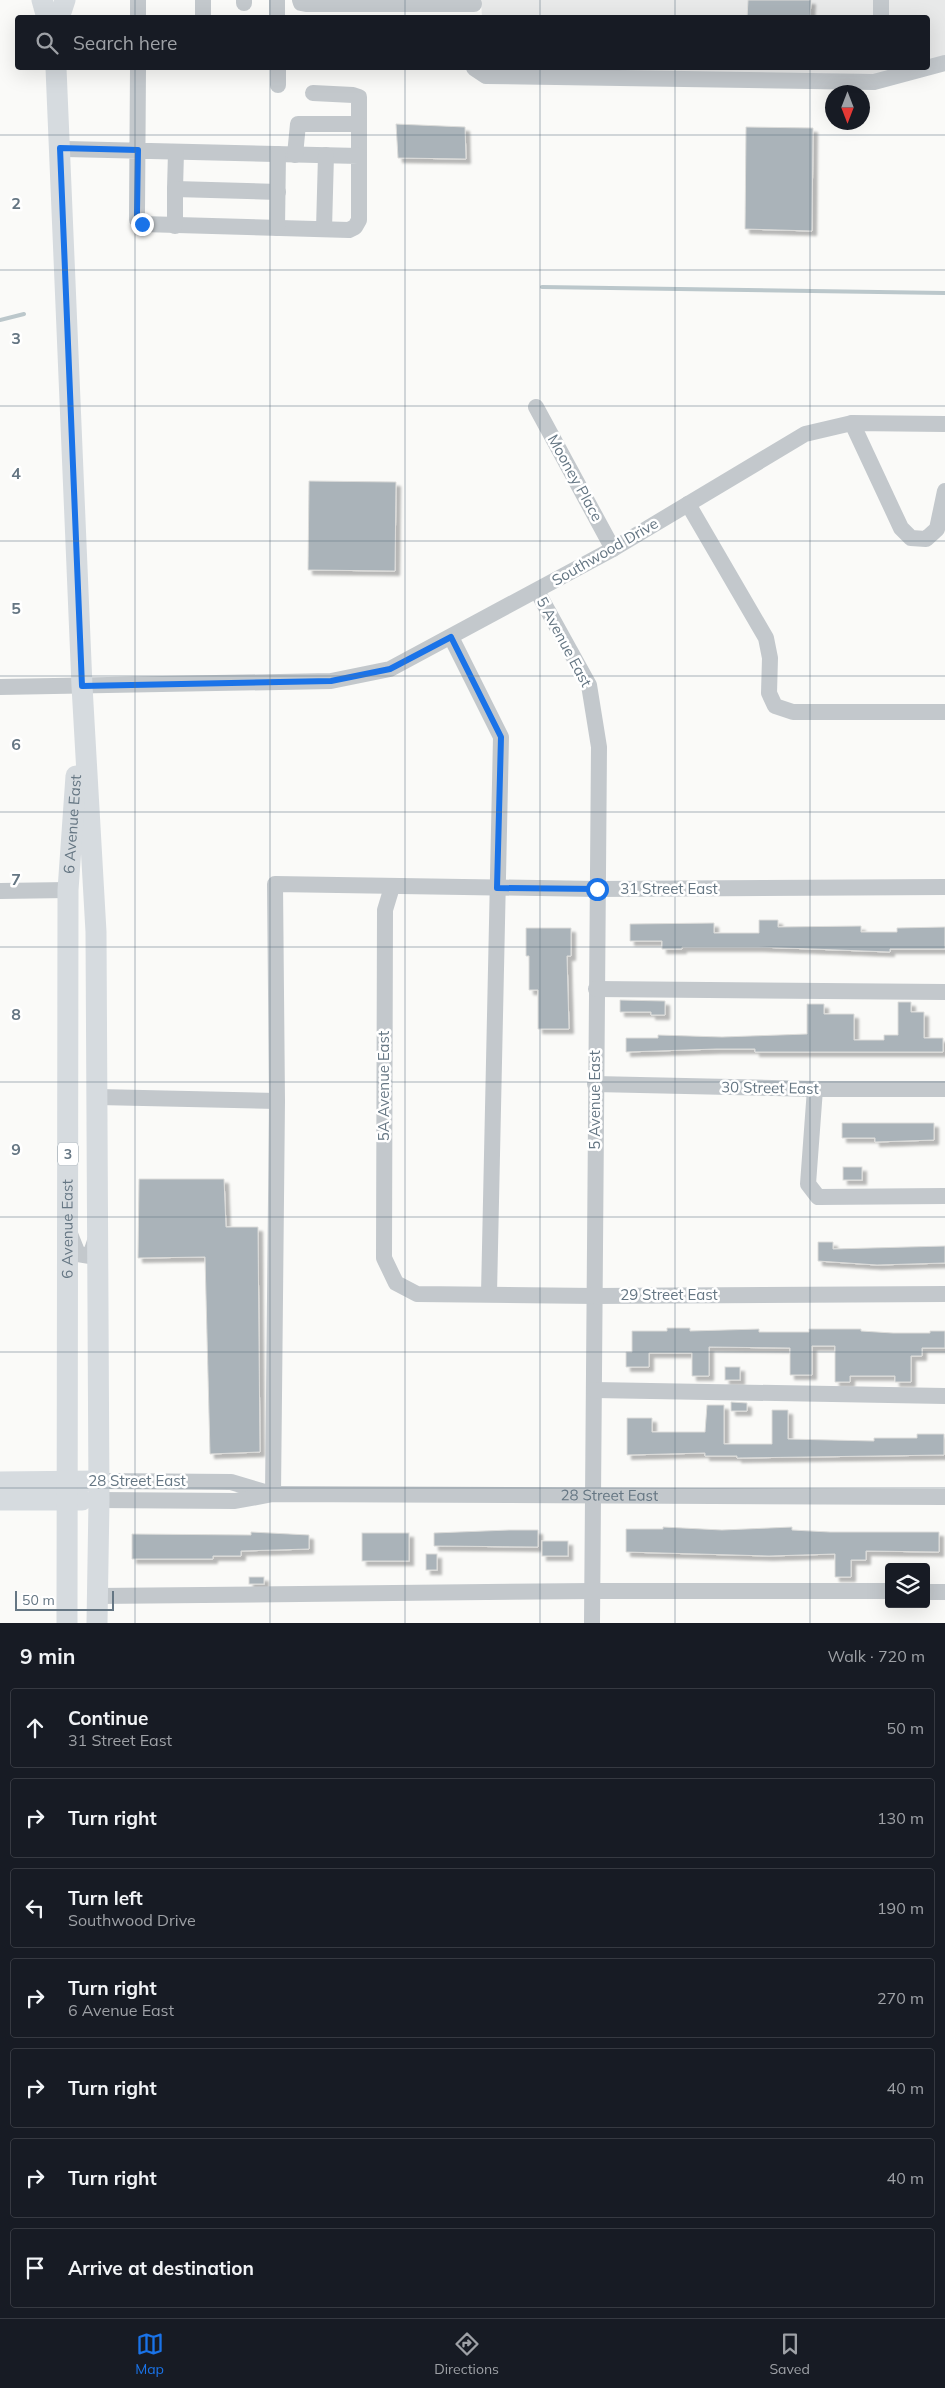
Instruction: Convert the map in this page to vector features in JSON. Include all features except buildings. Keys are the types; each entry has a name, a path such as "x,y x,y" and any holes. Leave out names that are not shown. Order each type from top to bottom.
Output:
{"main road":[{"path":"42,0 46,15"},
{"path":"60,15 65,0"},
{"name":"6 Avenue East","path":"56,70 82,686 96,932 99,1490 97,1623"},
{"name":"6 Avenue East","path":"67,1623 68,890 82,686"},
{"name":"28 Street East","path":"0,1482 68,1490 99,1490"},
{"name":"28 Street East","path":"0,1500 68,1490"}],"street":[{"path":"138,0 138,15"},
{"path":"203,0 203,15"},
{"path":"277,0 277,15"},
{"path":"300,0 306,4 474,7"},
{"path":"881,15 882,0"},
{"path":"930,66 945,63"},
{"path":"138,70 137,220 148,225 349,230 355,227 359,220 359,97 313,93"},
{"path":"278,70 278,85"},
{"path":"477,70 486,76 875,75 904,70"},
{"path":"295,155 298,124 360,124"},
{"path":"60,148 360,156"},
{"path":"175,226 176,152"},
{"path":"277,228 278,154"},
{"path":"324,229 326,155"},
{"path":"176,190 278,192"},
{"name":"Mooney Place","path":"536,407 613,549"},
{"path":"852,422 901,528 911,538 926,539 937,529 945,491"},
{"name":"Southwood Drive","path":"0,687 331,681 390,669 613,549 805,434 852,422 945,424"},
{"path":"688,504 766,638 770,658 769,693 775,706 793,712 945,712"},
{"name":"5 Avenue East","path":"537,591 589,685 599,747 592,1623"},
{"path":"451,637 501,737 489,1294"},
{"name":"31 Street East","path":"277,1101 275,884 597,889 945,887"},
{"name":"5A Avenue East","path":"392,887 385,910 384,1258 396,1283"},
{"path":"0,891 68,890"},
{"path":"68,922 84,916 96,932"},
{"path":"596,989 945,992"},
{"name":"30 Street East","path":"595,1084 815,1089 945,1089"},
{"path":"815,1089 808,1184 818,1197 945,1196"},
{"path":"98,1097 277,1101 273,1494"},
{"path":"68,1227 78,1254 90,1256 97,1234"},
{"name":"29 Street East","path":"396,1283 417,1294 595,1296 945,1294"},
{"path":"594,1390 945,1396"},
{"name":"28 Street East","path":"99,1490 234,1501 273,1494 945,1497"},
{"path":"97,1596 592,1591 885,1592"},
{"path":"930,1592 945,1592"}],"shaded area":[{"path":"481,0 945,0 945,63 930,67 930,15 482,15"},
{"path":"486,70 919,70 874,82 486,76"}],"waterway":[{"path":"542,287 945,293"},
{"path":"0,320 24,314"}],"route":[{"path":"142,224 137,220 138,150 60,148 82,686 331,681 390,669 451,637 501,737 497,888 597,889"}]}
